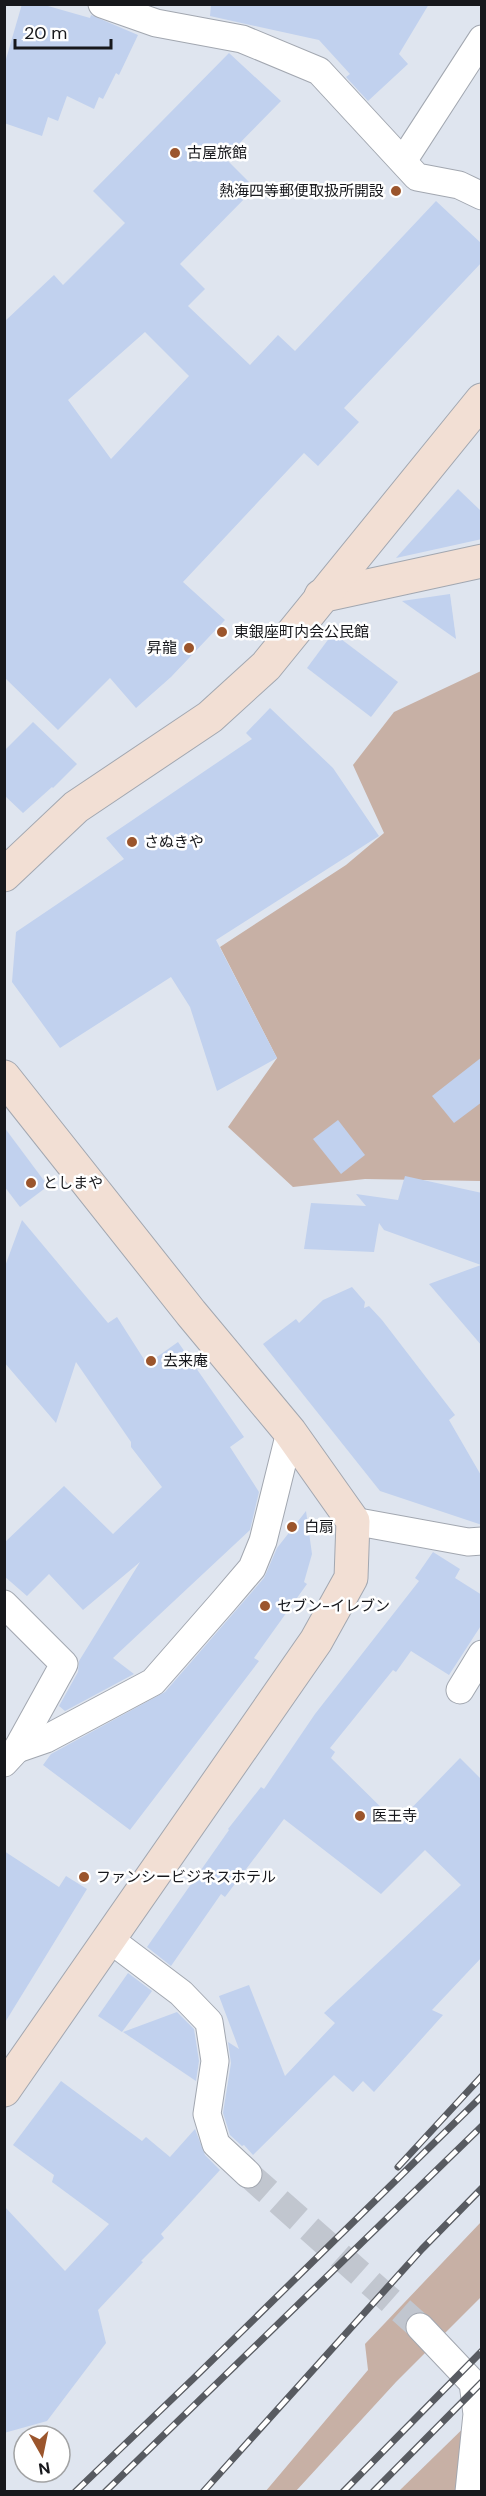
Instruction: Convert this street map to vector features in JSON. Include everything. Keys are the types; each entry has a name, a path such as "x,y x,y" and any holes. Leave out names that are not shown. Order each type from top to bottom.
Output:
{"street":[{"path":"102,4 156,23 242,39 319,71 417,177 459,185 482,196"},
{"path":"403,161 482,39"},
{"path":"4,875 76,807 210,717 266,666 482,400"},
{"path":"321,597 482,561"},
{"path":"4,1077 191,1312 290,1432 354,1521 351,1578 316,1641 4,2090"},
{"path":"11,1756 153,1682 223,1602 252,1568 263,1541 290,1432"},
{"path":"354,1521 478,1547"},
{"path":"4,1604 64,1664 11,1756"},
{"path":"460,1690 482,1654"},
{"path":"108,1938 181,1993 209,2022 215,2061 207,2114 216,2144 248,2174"},
{"path":"420,2327 473,2383 477,2414 469,2492"}],"shaded area":[{"path":"481,671 481,1181 365,1179 293,1187 228,1127 277,1058 220,947 346,865 384,833 353,765 394,712"},
{"path":"481,2222 481,2297 396,2382 296,2491 265,2492 368,2370 365,2344"},
{"path":"481,2411 481,2491 398,2492"}],"building":[{"path":"22,4 41,4 90,18 91,15 138,35 119,75 116,73 103,99 99,97 94,109 67,96 58,121 48,117 42,136 4,123 4,66"},
{"path":"211,4 429,4 399,54 408,64 368,101 346,77 350,74 319,40 210,16"},
{"path":"229,53 281,101 225,158 255,188 180,264 205,289 188,306 250,365 278,335 295,351 436,201 482,244 482,262 344,408 359,422 318,466 304,453 183,582 225,620 171,677 136,708 110,678 58,730 4,677 4,322 54,275 63,285 125,223 93,191","holes":["145,332 189,376 111,459 68,400"]},
{"path":"458,489 482,512 482,539 396,558"},
{"path":"450,594 456,639 402,601"},
{"path":"333,633 398,682 371,717 307,668"},
{"path":"270,708 333,768 379,836 216,940 277,1058 217,1091 190,1007 171,977 60,1048 12,982 16,932 124,859 106,838 252,739 246,733"},
{"path":"33,722 77,764 23,813 4,795 4,751"},
{"path":"482,1057 482,1102 454,1123 432,1096"},
{"path":"338,1120 365,1155 341,1174 313,1139"},
{"path":"4,1127 48,1186 20,1207 4,1186"},
{"path":"405,1176 482,1193 482,1346 429,1284 481,1265 384,1230 379,1223 374,1252 304,1249 311,1203 366,1206 356,1194 398,1200"},
{"path":"22,1220 108,1323 117,1317 147,1364 178,1342 244,1437 230,1447 259,1492 250,1530 113,1658 134,1674 65,1711 59,1706 78,1672 79,1661 140,1562 83,1610 49,1574 27,1596 4,1576 4,1543 64,1486 113,1534 162,1487 131,1447 131,1442 76,1362 56,1423 4,1362 4,1269"},
{"path":"352,1287 365,1302 364,1308 369,1306 382,1320 455,1415 449,1420 482,1477 482,1525 380,1491 263,1344 296,1319 299,1323 323,1300"},
{"path":"306,1511 312,1554 304,1582 307,1584 254,1658 259,1661 130,1830 43,1765 51,1754 165,1692 264,1578 277,1548"},
{"path":"433,1552 460,1569 455,1578 482,1595 482,1624 449,1675 411,1651 396,1672 393,1670 330,1748 335,1752 331,1758 397,1823 460,1758 482,1780 482,1957 432,2010 443,2015 374,2092 363,2081 353,2092 334,2075 253,2155 230,2135 223,2113 231,2063 228,2042 239,2049 219,1996 249,1985 285,2076 335,2023 324,2013 461,1885 425,1850 381,1894 284,1819 225,1897 221,1894 171,1966 147,1947 228,1829 261,1787 264,1789 315,1714 419,1581 415,1578"},
{"path":"4,1851 59,1887 66,1876 87,1889 4,2024"},
{"path":"128,1973 152,1991 122,2032 98,2016"},
{"path":"177,2012 194,2029 199,2061 196,2081 123,2032"},
{"path":"61,2081 142,2141 146,2137 170,2157 195,2129 205,2155 220,2170 161,2234 164,2238 98,2310 106,2343 47,2421 36,2424 12,2424 12,2431 4,2433 4,2206 65,2271 109,2224 52,2182 54,2175 13,2145"}],"tunnel":[{"path":"248,2174 420,2327"}],"railway":[{"path":"398,2167 482,2076"},
{"path":"75,2492 482,2096"},
{"path":"105,2492 482,2126"},
{"path":"203,2492 422,2249 482,2188"},
{"path":"343,2492 482,2351"},
{"path":"373,2492 482,2382"}],"place":[{"name":"古屋旅館","path":"175,153"},
{"name":"熱海四等郵便取扱所開設","path":"396,191"},
{"name":"東銀座町内会公民館","path":"222,632"},
{"name":"昇龍","path":"189,648"},
{"name":"さぬきや","path":"132,842"},
{"name":"としまや","path":"31,1183"},
{"name":"去来庵","path":"151,1361"},
{"name":"白扇","path":"292,1527"},
{"name":"セブン-イレブン","path":"265,1606"},
{"name":"医王寺","path":"360,1816"},
{"name":"ファンシービジネスホテル","path":"84,1877"}]}
